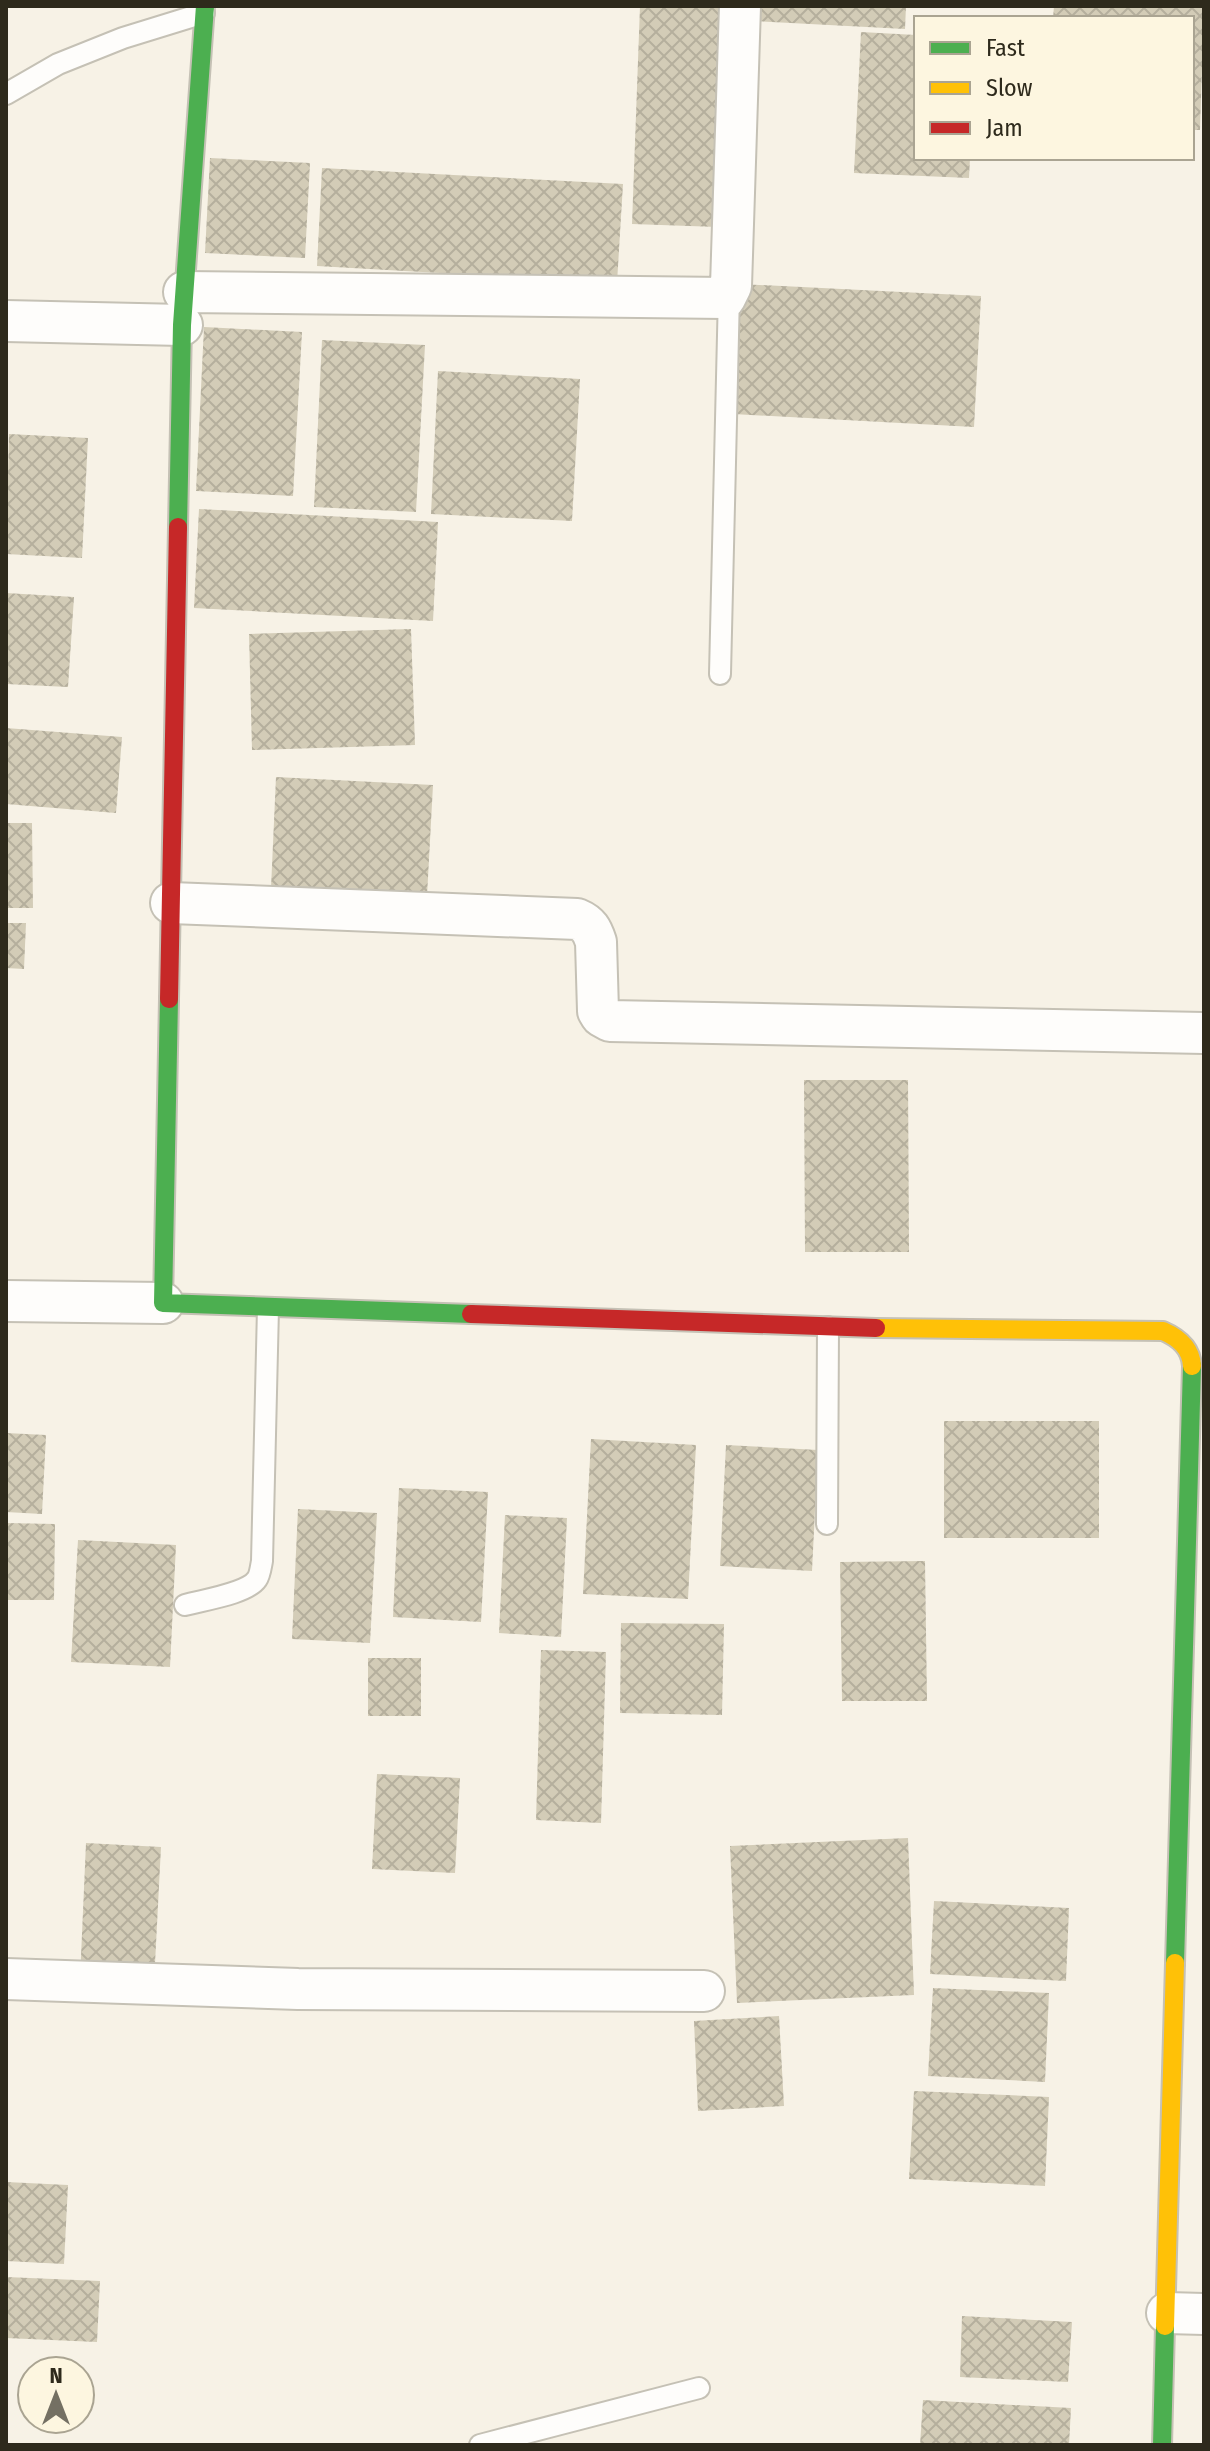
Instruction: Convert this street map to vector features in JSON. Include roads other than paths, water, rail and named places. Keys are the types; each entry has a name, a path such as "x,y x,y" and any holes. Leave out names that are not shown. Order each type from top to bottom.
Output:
{"street":[{"path":"6,321 183,308 725,298 729,293 740,6"},
{"path":"163,1303 183,308 205,9"},
{"path":"171,903 577,919 587,923 593,932 598,1011 610,1021 1204,1033"},
{"path":"6,1301 163,1303 828,1327 1163,1331 1179,1337 1188,1348 1192,1361 1186,2314 1162,2445"},
{"path":"6,1979 298,1989 704,1991"}],"lane":[{"path":"6,94 58,64 205,9"},
{"path":"720,674 729,293"},
{"path":"185,1605 234,1592 257,1579 262,1561 268,1308"},
{"path":"827,1524 828,1327"},
{"path":"480,2445 699,2388"}]}
